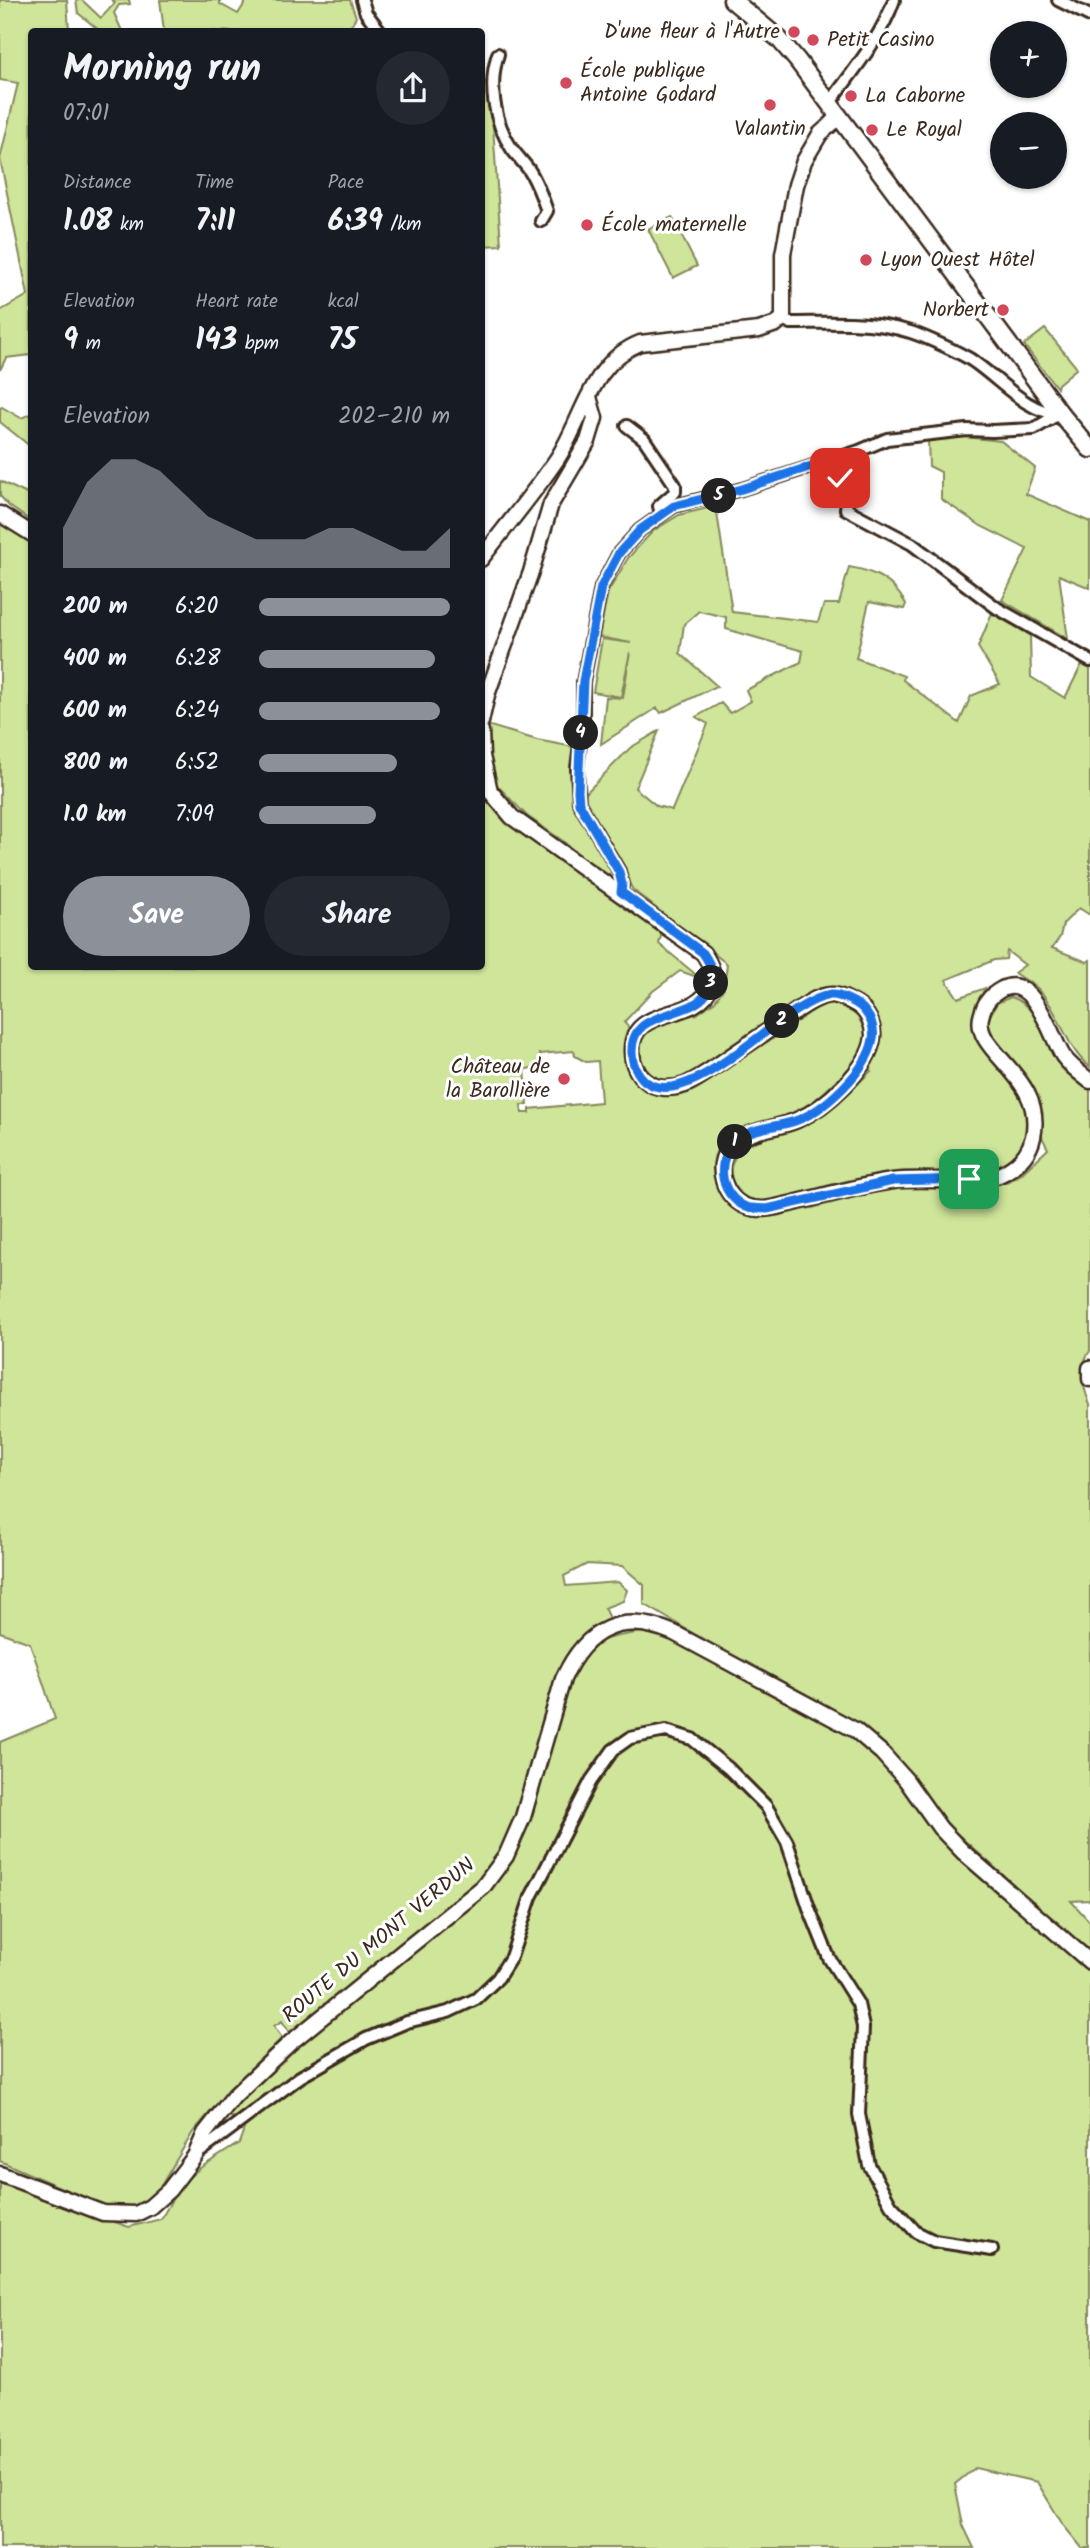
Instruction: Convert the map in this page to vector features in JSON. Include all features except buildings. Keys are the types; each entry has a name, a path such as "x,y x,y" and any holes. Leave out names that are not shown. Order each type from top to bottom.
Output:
{"main road":[{"path":"732,0 779,39 1060,413 1090,449"}],"street":[{"path":"362,0 366,13 378,28"},
{"path":"485,554 557,458 604,368 624,349 640,343 759,330 776,324 783,318 783,254 796,185 804,160 889,16 894,0"},
{"path":"1058,0 1090,16"},
{"path":"498,54 487,71 498,122 512,149 530,171 542,198 547,211 541,221"},
{"path":"783,318 790,323 880,325 921,336 966,357 1033,408 1048,413 1060,413"},
{"path":"485,704 531,572 551,504 588,441 595,418 589,397"},
{"path":"621,892 619,872 579,803 577,768 583,719 583,681 601,587 619,553 640,530 674,506 742,489 887,439 967,430 1034,429 1060,413"},
{"path":"626,426 644,439 675,485 675,492 659,506 661,514"},
{"path":"818,464 849,485 846,509 912,544 998,608 1090,661"},
{"path":"0,514 28,532"},
{"path":"485,769 490,791 512,817 621,892 703,953 712,966 713,978 706,995 692,1006 654,1018 637,1033 631,1051 636,1070 645,1080 656,1087 671,1088 694,1080 807,1004 831,995 862,1008 872,1023 873,1037 866,1058 840,1090 820,1107 796,1121 741,1137 727,1150 722,1167 723,1183 730,1196 747,1207 767,1209 893,1181 996,1176 1018,1164 1033,1139 1034,1111 1030,1096 985,1040 979,1023 984,1005 1005,988 1015,986 1031,995 1065,1059 1090,1081"},
{"path":"1090,1368 1090,1379"},
{"name":"ROUTE DU MONT VERDUN","path":"0,2174 103,2213 136,2214 150,2207 169,2190 195,2156 205,2133 234,2096 290,2043 483,1887 506,1856 523,1817 563,1679 572,1659 586,1642 608,1628 630,1622 656,1625 674,1633 855,1730 883,1753 940,1828 963,1852 1090,1962"},
{"path":"195,2156 300,2077 366,2039 407,2022 448,2012 476,1999 498,1978 511,1957 531,1897 592,1781 613,1750 630,1738 666,1731 692,1739 728,1768 766,1806 787,1842 829,1958 858,2004 863,2028 859,2115 869,2165 891,2205 916,2232 934,2241 992,2250"}],"green space":[{"path":"0,0 67,0 69,28 28,28 28,295 0,159 18,83 0,80"},
{"path":"76,0 82,0 101,18 115,3 112,0 129,0 130,4 119,5 114,13 121,28 96,28 78,13"},
{"path":"160,0 220,0 220,4 238,14 247,0 350,0 356,17 350,28 164,28"},
{"path":"490,81 501,245 485,246 485,82"},
{"path":"672,217 697,266 673,278 648,229"},
{"path":"28,295 28,355 6,358 0,370 0,311"},
{"path":"1045,329 1077,368 1058,384 1057,388 1024,345"},
{"path":"0,408 21,418 28,415 28,445 0,422"},
{"path":"965,437 1001,441 1035,468 1026,494 1090,522 1090,588 1059,575 1068,639 1002,600 1027,549 981,526 941,499 941,472 929,466 928,441"},
{"path":"0,481 28,495 28,519 9,506 0,496"},
{"path":"716,506 732,612 818,622 824,604 839,604 849,567 882,578 906,604 904,609 869,602 856,658 904,676 903,680 959,723 971,696 1000,684 978,647 992,613 1030,634 1031,677 1065,698 1083,662 1090,665 1090,915 1079,908 1063,924 1060,937 1052,948 1087,962 1090,960 1090,1067 1075,1051 1041,992 1014,973 1025,965 1007,951 1006,959 994,960 946,980 958,998 985,988 977,1008 977,1036 1023,1093 991,1037 987,1021 997,1003 1011,997 1030,1010 1067,1072 1090,1089 1090,1351 1084,1364 1083,1378 1090,1404 1090,1900 1071,1901 1090,1922 1090,1953 945,1823 910,1776 773,1681 644,1604 644,1585 622,1566 587,1564 564,1576 566,1586 618,1582 627,1590 623,1601 604,1608 610,1620 583,1637 567,1656 558,1678 520,1816 503,1855 481,1885 291,2035 282,2021 274,2026 282,2038 229,2090 193,2132 159,2189 145,2202 129,2210 98,2204 0,2161 0,1742 55,1719 30,1643 0,1632 0,523 28,541 28,970 485,970 485,787 662,932 659,944 700,978 680,971 653,991 624,1022 629,1028 624,1050 626,1067 640,1086 660,1095 691,1090 756,1047 780,1035 783,1029 804,1014 794,1003 701,1071 673,1082 653,1080 640,1064 638,1044 643,1032 653,1024 697,1014 715,1001 724,988 727,964 633,890 617,861 606,861 612,872 607,876 527,816 487,775 485,756 487,725 537,740 574,747 575,804 630,748 659,731 635,788 657,806 672,810 708,724 696,717 721,703 730,713 751,701 746,690 801,662 803,651 726,629 726,617 699,611 684,624 680,653 717,686 661,713 657,708 601,744 606,697 623,698 630,652 621,697 593,692 602,639 631,643 599,637 608,592 628,558 653,531 679,515","holes":["574,1051 575,1056 586,1062 598,1061 601,1102 530,1109 530,1113 522,1113 521,1105 528,1105 525,1069 534,1068 540,1054","858,1060 871,1071 830,1110 757,1140 739,1152 732,1164 731,1177 741,1194 754,1201 779,1201 943,1174 990,1171 1010,1163 1029,1140 1029,1111 1026,1099 1040,1123 1042,1137 1048,1149 1020,1175 1009,1181 993,1185 891,1188 812,1208 745,1213 726,1202 717,1185 714,1169 718,1151 733,1134 790,1115 815,1101"]},
{"path":"641,1632 673,1640 851,1736 880,1759 1037,1925 1090,1972 1090,2548 1082,2548 1063,2525 1037,2482 975,2468 955,2484 963,2525 974,2548 0,2548 0,2183 129,2227 161,2219 181,2184 239,2143 244,2129 236,2117 222,2117 296,2044 508,1857 569,1682 581,1659 587,1650 601,1641"}],"place":[{"name":"D'une fleur à l'Autre","path":"794,32"},
{"name":"Petit Casino","path":"813,40"},
{"name":"École publique Antoine Godard","path":"566,83"},
{"name":"La Caborne","path":"851,96"},
{"name":"Valantin","path":"770,105"},
{"name":"Le Royal","path":"872,130"},
{"name":"École maternelle","path":"587,225"},
{"name":"Lyon Ouest Hôtel","path":"866,260"},
{"name":"Norbert","path":"1003,310"},
{"name":"Château de la Barollière","path":"564,1079"}],"route":[{"path":"840,478 818,464 742,489 674,506 640,530 619,553 601,587 583,681 583,719 577,768 579,803 619,872 621,892 703,953 712,966 713,978 706,995 692,1006 643,1024 637,1033 632,1042 632,1058 636,1070 645,1080 656,1087 671,1088 694,1080 807,1004 831,995 862,1008 872,1023 873,1037 866,1058 840,1090 820,1107 796,1121 741,1137 727,1150 722,1167 723,1183 730,1196 747,1207 767,1209 893,1181 969,1179"}]}
